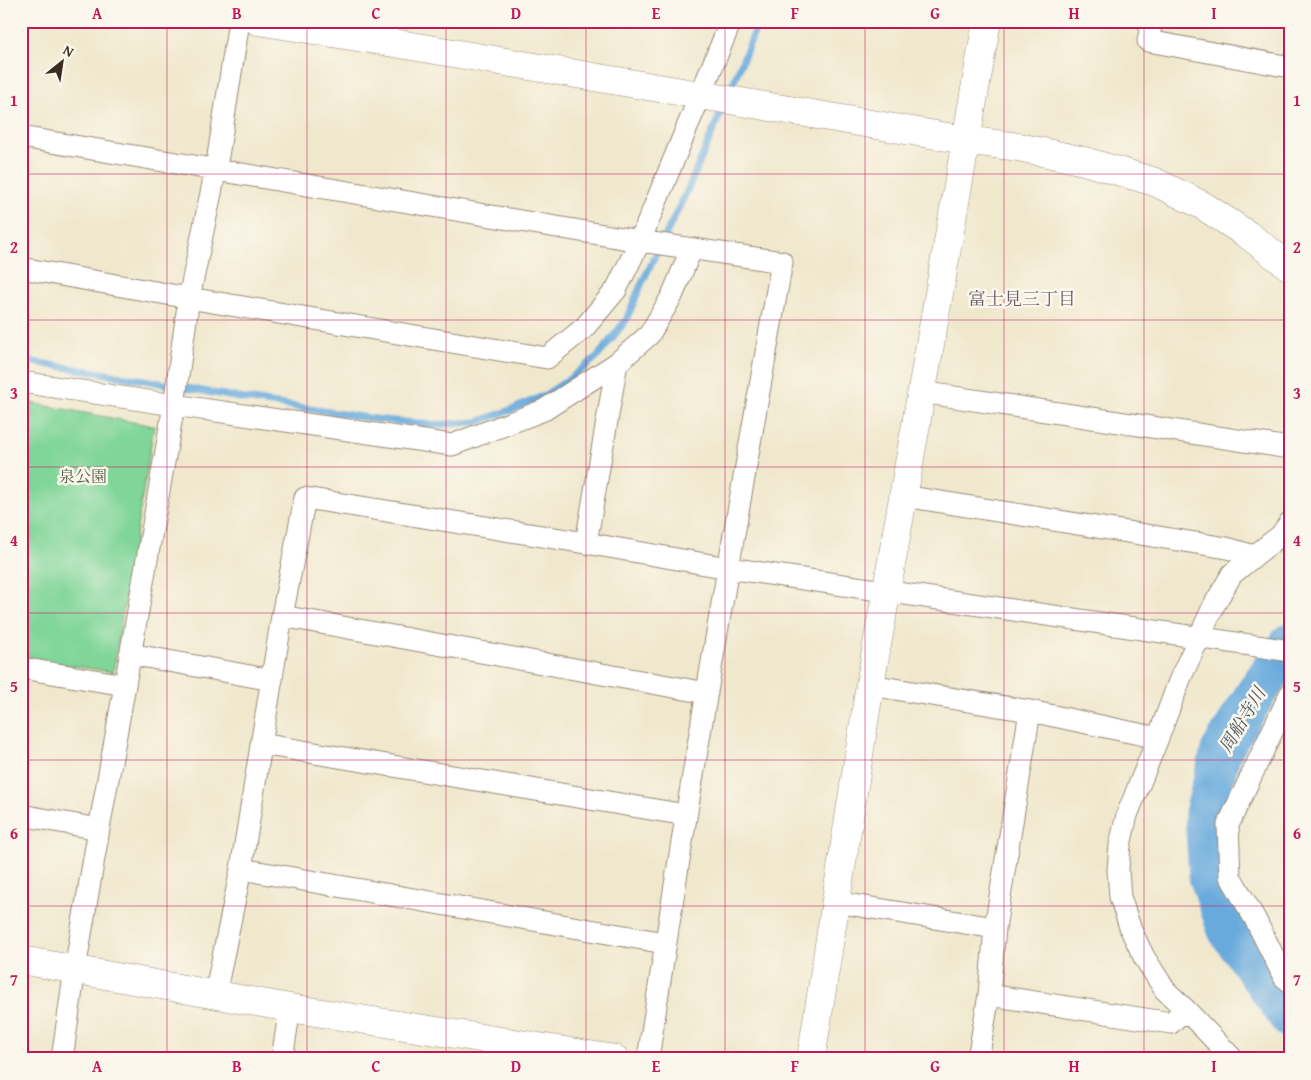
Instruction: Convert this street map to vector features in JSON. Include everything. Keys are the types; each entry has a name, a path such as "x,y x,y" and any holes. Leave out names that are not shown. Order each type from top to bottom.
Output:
{"street":[{"path":"62,1059 75,969 174,400 189,298 216,169 239,21"},
{"path":"258,21 965,140 1019,147 1084,161 1155,182 1202,205 1248,235 1290,267"},
{"path":"21,268 547,358 584,328 616,290 640,241 731,21"},
{"path":"811,1059 870,685 986,21"},
{"path":"1152,21 1148,41 1290,67"},
{"path":"21,137 691,250 782,262 686,815 648,1059"},
{"path":"21,382 174,400 452,445 544,410 617,363 649,335 672,296 691,250"},
{"path":"586,543 617,363"},
{"path":"921,392 1290,448"},
{"path":"904,496 1227,548 1254,556"},
{"path":"215,995 241,869 282,616 305,498 728,568 1290,651"},
{"path":"1233,1059 1165,990 1144,957 1131,930 1120,897 1118,870 1120,845 1127,815 1180,679 1214,605 1232,574 1281,535 1290,522"},
{"path":"282,616 707,693"},
{"path":"130,654 272,680"},
{"path":"21,668 125,685"},
{"path":"870,685 1030,711 1158,738"},
{"path":"1290,694 1228,825 1230,876 1255,919 1284,977 1290,982"},
{"path":"978,1059 989,995 996,928 1030,711"},
{"path":"261,744 686,815"},
{"path":"21,815 99,829"},
{"path":"241,869 665,943"},
{"path":"836,902 996,928"},
{"path":"21,960 290,1008 615,1059"},
{"path":"989,995 1171,1022 1185,1009"},
{"path":"282,1059 290,1008"}],"green space":[{"name":"泉公園","path":"21,401 154,426 113,672 21,658"}],"waterway":[{"path":"728,95 759,21"},
{"path":"21,360 245,399 376,419 432,425 477,422 516,408 545,395 571,378 598,356 626,320 688,189 724,105"},
{"name":"周船寺川","path":"1290,644 1258,690 1221,751 1205,814 1209,876 1228,930 1290,1018"}],"district":[{"name":"富士見三丁目","path":"1022,298"}]}
